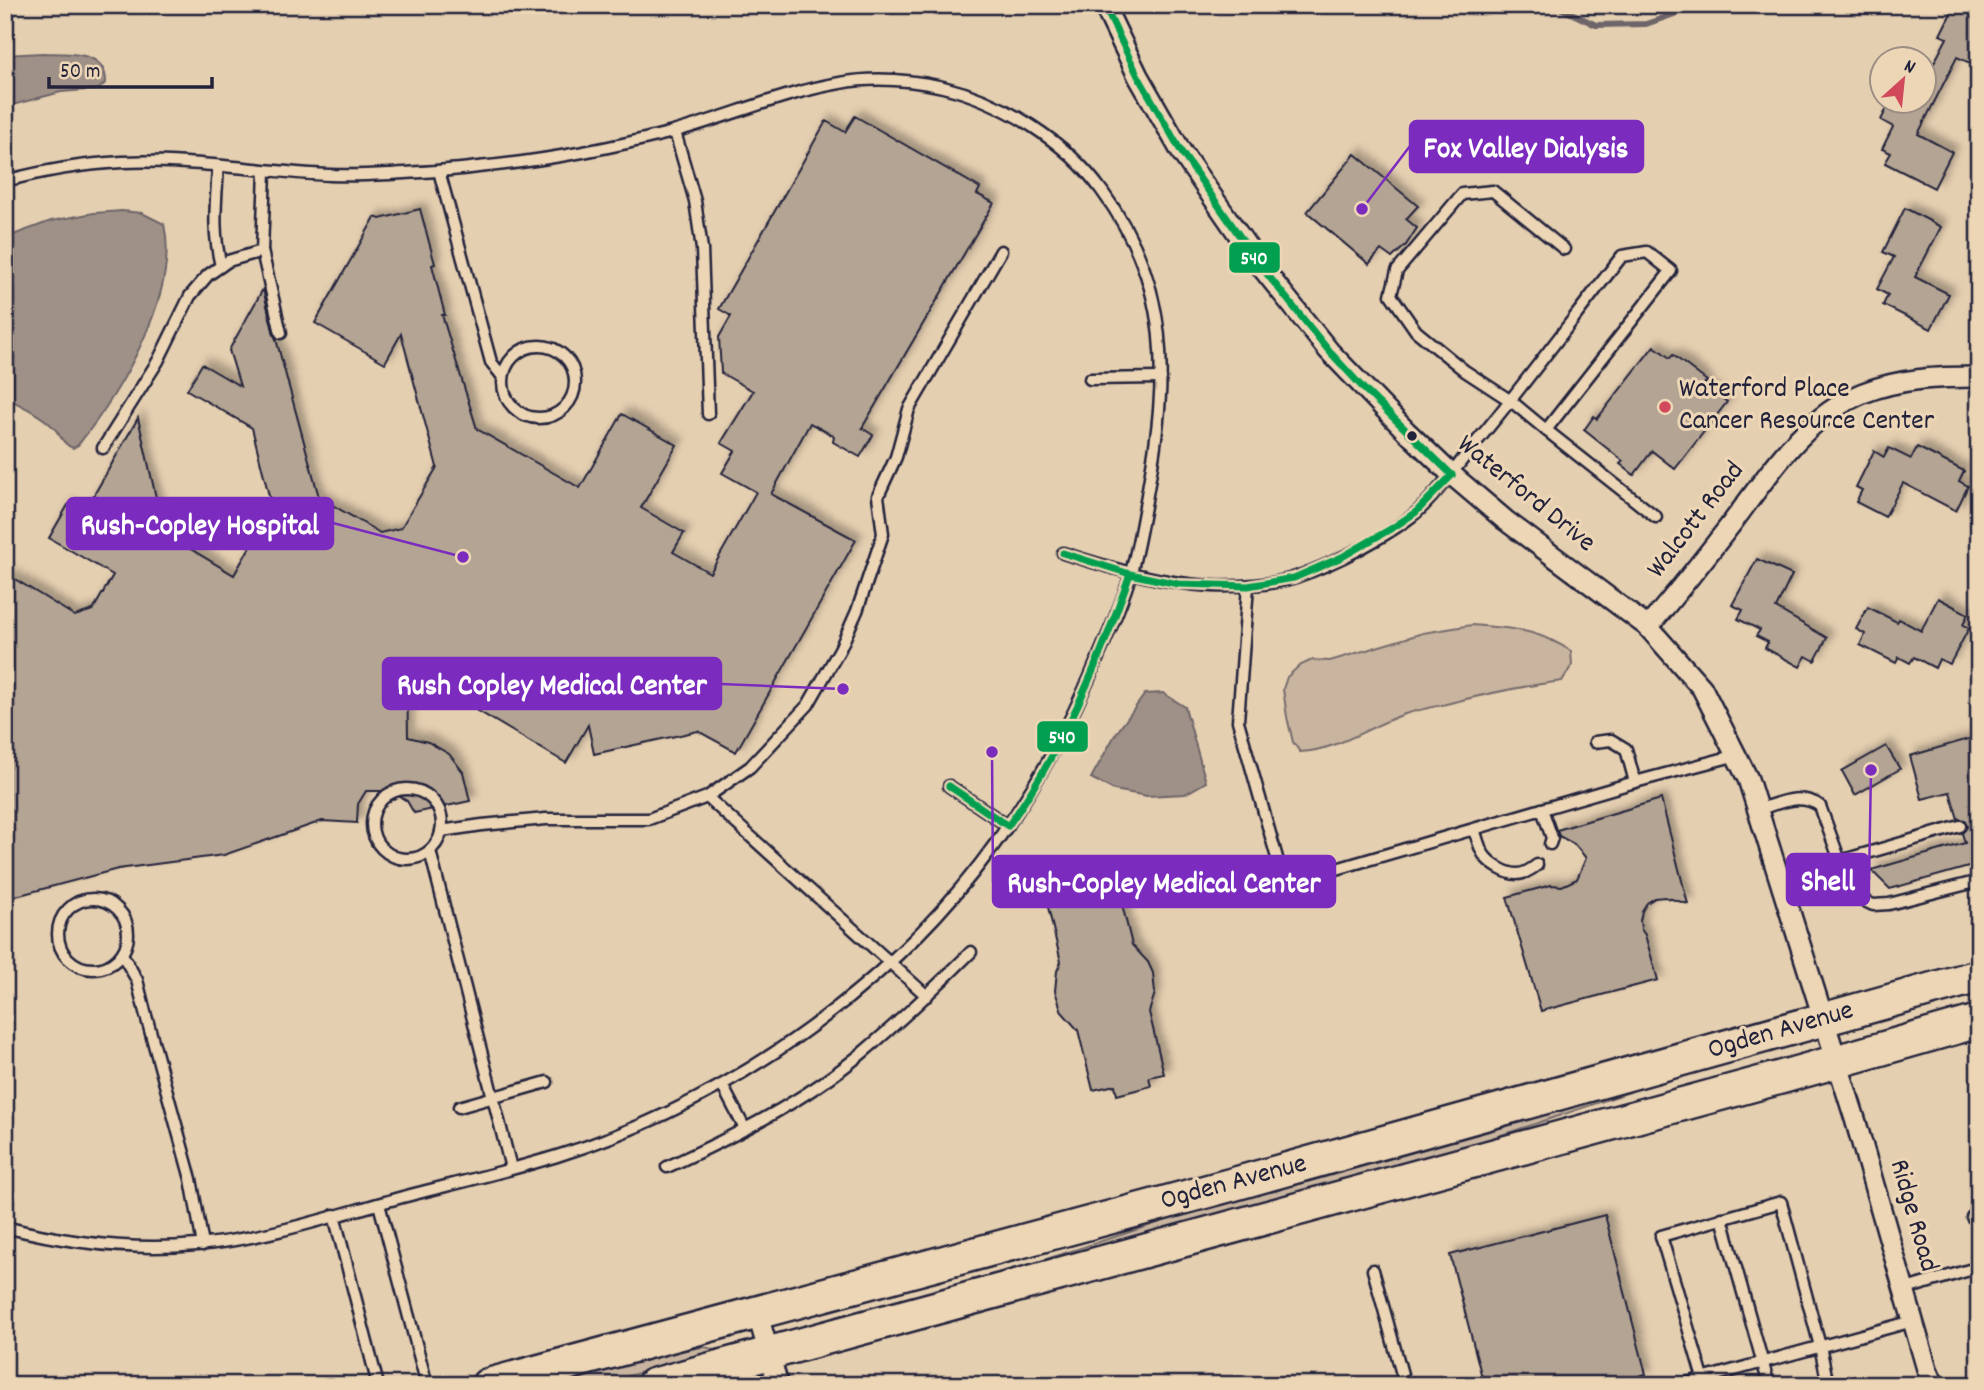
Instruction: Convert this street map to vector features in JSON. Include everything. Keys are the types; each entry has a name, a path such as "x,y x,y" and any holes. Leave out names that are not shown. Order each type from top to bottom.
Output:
{"main road":[{"name":"Ogden Avenue","path":"488,1385 1247,1180 1979,976"},
{"name":"Ogden Avenue","path":"653,1385 1979,1021"}],"street":[{"name":"Waterford Drive","path":"1104,5 1138,76 1182,153 1259,264 1329,351 1452,475 1505,520 1648,627 1702,688 1748,779 1837,1062"},
{"name":"Walcott Road","path":"1648,627 1787,451 1811,426 1862,393 1897,382 1937,377 1979,377"},
{"name":"Ridge Road","path":"1837,1062 1903,1290 1934,1385"},
{"path":"757,1312 778,1385"}],"lane":[{"path":"5,181 58,169 125,162 173,163 340,176 439,171 557,157 599,149 675,132 845,81 898,80 947,88 993,105 1062,148 1091,176 1114,206 1132,239 1156,305 1161,378 1154,455 1130,574 1083,696 1048,762 1008,825 957,892 890,962 796,1039 722,1085 602,1140 555,1156 262,1234 203,1245 159,1247 84,1243 41,1237 5,1227"},
{"path":"675,132 695,201 702,249 708,414"},
{"path":"218,167 215,243 221,266"},
{"path":"265,171 262,251 281,333"},
{"path":"439,171 491,362 503,377 503,388 508,400 526,416 550,417 561,411 574,391 575,380 566,359 558,351 547,347 524,349 507,365 503,377"},
{"path":"1564,249 1493,191 1462,194 1397,271 1391,295 1416,331 1465,370 1511,401 1656,517"},
{"path":"103,448 158,361 190,296 208,275 228,261 262,251"},
{"path":"441,831 546,819 649,819 707,797 750,767 808,705 840,649 857,611 883,534 878,496 896,457 909,409 1001,251"},
{"path":"1063,553 1130,574 1178,584 1248,586 1294,578 1368,544 1416,512 1452,475 1622,256 1647,252 1671,271 1546,430"},
{"path":"1090,379 1161,378"},
{"path":"1248,586 1238,722 1279,865 1291,877 1309,877 1737,755"},
{"path":"1595,742 1611,740 1626,749 1635,782"},
{"path":"949,786 1008,825"},
{"path":"412,788 423,792 439,808 441,831 430,851 419,857 396,858 377,844 371,821 380,800 389,792 412,788"},
{"path":"707,797 927,996"},
{"path":"1757,810 1788,800 1811,800 1820,806 1848,883 1856,897 1873,905 1889,904 1979,881"},
{"path":"1542,809 1552,838 1550,844"},
{"path":"1840,860 1960,827"},
{"path":"1475,829 1482,852 1489,862 1517,874 1529,871 1537,865"},
{"path":"430,851 511,1168"},
{"path":"83,899 108,901 118,908 128,930 127,943 122,954 104,967 82,968 64,955 59,945 58,923 72,904 83,899"},
{"path":"667,1167 722,1142 792,1102 859,1056 927,996 971,952"},
{"path":"122,954 137,980 191,1179 203,1245"},
{"path":"459,1107 547,1082"},
{"path":"722,1085 745,1129"},
{"path":"1703,1378 1661,1236 1781,1202 1828,1385"},
{"path":"379,1204 427,1385"},
{"path":"334,1215 378,1385"},
{"path":"1722,1218 1769,1385"},
{"path":"1903,1290 1979,1267"},
{"path":"1373,1270 1405,1385"},
{"path":"1680,1385 1913,1321"}],"shaded area":[{"path":"72,54 92,59 104,71 106,82 99,89 61,92 5,107 5,55"},
{"path":"122,211 142,213 164,224 167,251 163,280 155,311 128,370 94,423 73,448 43,419 5,397 5,238 51,221"},
{"path":"1472,625 1523,631 1546,638 1571,651 1572,665 1562,681 1504,691 1410,713 1328,747 1300,752 1293,742 1283,689 1287,677 1299,666 1312,660 1330,661 1423,633"},
{"path":"1163,693 1185,707 1206,782 1185,794 1147,796 1114,790 1091,778 1115,735 1145,694"},
{"path":"1628,1088 1630,1092 1430,1159 1014,1274 1012,1270 1244,1195"},
{"path":"704,1347 713,1349 714,1352 596,1385 539,1385 672,1352"}],"building":[{"path":"1955,5 1979,5 1979,51 1972,64 1957,57 1938,95 1938,55 1947,38 1940,35"},
{"path":"855,116 980,188 977,194 994,203 862,428 873,435 860,457 833,442 834,436 810,423 771,494 856,540 736,752 698,731 594,754 588,725 566,763 407,669 408,737 428,742 449,754 463,772 470,801 414,813 407,801 390,791 366,791 358,804 357,823 322,821 224,855 118,869 5,899 5,573 75,616 93,610 113,575 49,538 68,505 83,514 138,418 164,533 234,575 272,508 252,428 187,390 202,364 240,386 229,350 263,289 319,497 380,533 401,528 437,467 401,334 385,363 315,323 375,217 380,219 420,209 435,264 432,265 445,315 442,315 477,429 580,488 622,414 677,445 641,508 684,533 673,552 710,573 756,492 722,473 735,451 721,443 753,391 721,373 719,337 731,316 719,309 826,121 845,132"},
{"path":"1883,116 1927,116 1918,134 1952,152 1934,188 1885,163 1891,153 1882,149 1893,127 1881,120"},
{"path":"1355,154 1418,206 1406,219 1417,228 1406,245 1392,258 1381,250 1369,264 1307,212"},
{"path":"1905,208 1941,227 1915,277 1949,294 1931,329 1883,305 1888,295 1877,289 1894,257 1883,252"},
{"name":"Waterford Place Cancer Resource Center","path":"1654,346 1670,358 1673,355 1707,381 1704,384 1727,402 1675,469 1652,451 1634,475 1620,464 1623,461 1584,430 1594,416 1597,419"},
{"path":"1917,447 1964,471 1959,481 1968,486 1956,511 1903,483 1885,517 1856,502 1862,490 1856,487 1874,451 1884,457 1889,448 1911,459"},
{"path":"1757,559 1792,575 1776,608 1827,638 1815,661 1806,656 1800,667 1765,648 1768,642 1756,636 1760,630 1738,619 1743,610 1732,605"},
{"path":"1938,598 1968,614 1963,625 1969,628 1950,664 1939,659 1935,668 1914,657 1910,663 1899,657 1896,663 1860,645 1865,634 1856,629 1868,607 1921,631"},
{"path":"1979,736 1979,783 1973,785 1979,804 1979,874 1974,875 1972,866 1890,889 1871,870 1965,843 1962,833 1967,827 1965,820 1958,819 1950,792 1922,799 1910,756"},
{"path":"1886,746 1900,769 1855,795 1842,771"},
{"path":"1661,799 1688,904 1665,897 1655,898 1647,903 1642,911 1641,929 1658,980 1541,1011 1507,897 1551,885 1562,886 1577,879 1586,858 1574,844 1559,836 1557,830"},
{"path":"1097,883 1099,893 1118,888 1132,945 1148,962 1153,973 1155,993 1149,1012 1164,1074 1149,1077 1151,1086 1117,1095 1115,1085 1093,1090 1078,1030 1062,1012 1055,991 1061,962 1047,903 1064,899 1063,892"},
{"path":"1605,1215 1646,1374 1606,1385 1484,1385 1450,1255"}],"waterway":[{"path":"1554,5 1596,25 1646,24 1700,5"}],"transit line":[{"name":"540","path":"1104,5 1138,76 1182,153 1259,264 1329,351 1452,475"},
{"name":"540","path":"1063,553 1130,574 1178,584 1248,586 1294,578 1342,557 1394,527 1416,512 1452,475"},
{"name":"540","path":"949,786 1008,826 1063,736 1106,640 1130,574"}],"place":[{"name":"Fox Valley Dialysis","path":"1362,209"},
{"name":"Waterford Place Cancer Resource Center","path":"1665,407"},
{"name":"Rush-Copley Hospital","path":"463,557"},
{"name":"Rush Copley Medical Center","path":"843,689"},
{"name":"Rush-Copley Medical Center","path":"992,752"},
{"name":"Shell","path":"1871,770"}]}
